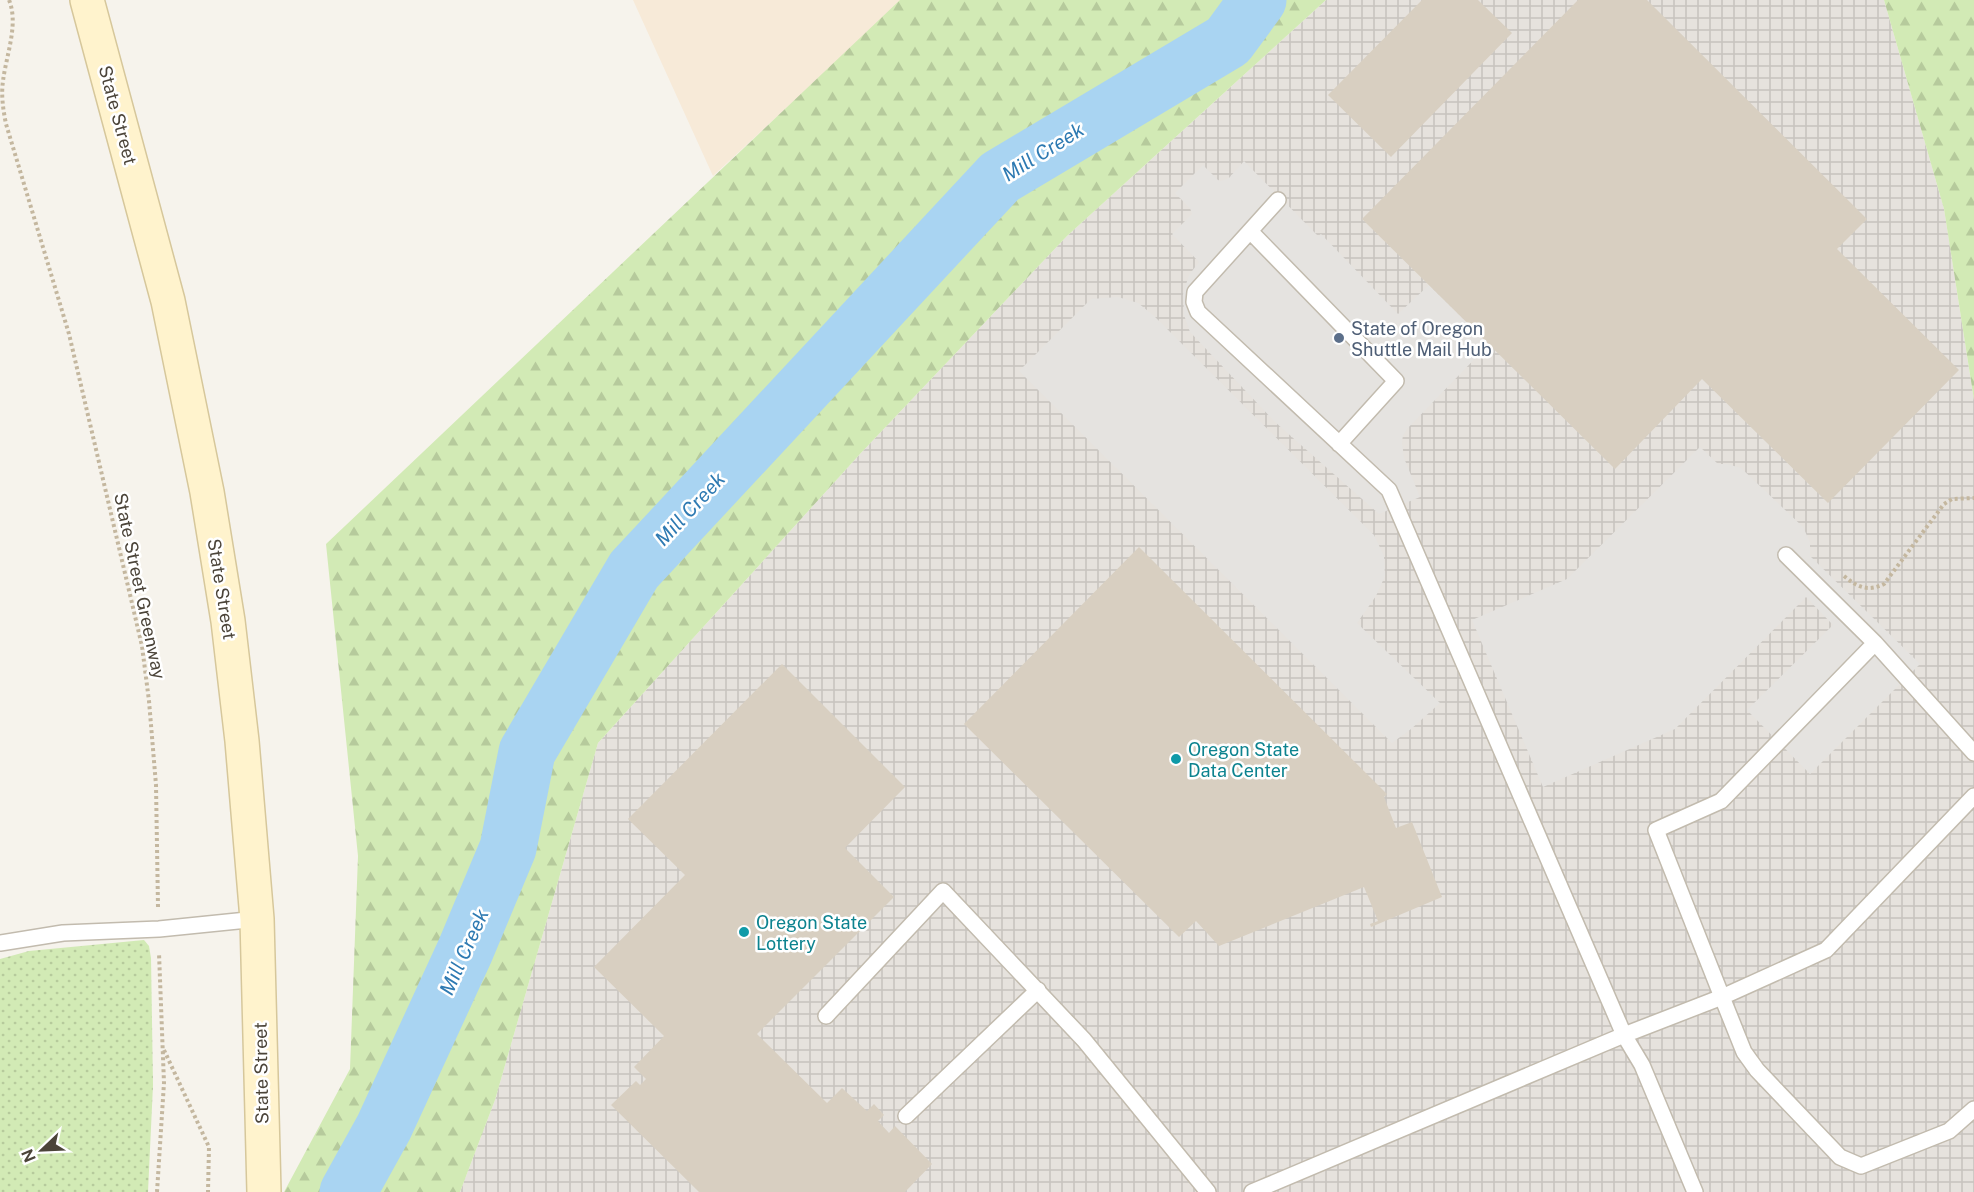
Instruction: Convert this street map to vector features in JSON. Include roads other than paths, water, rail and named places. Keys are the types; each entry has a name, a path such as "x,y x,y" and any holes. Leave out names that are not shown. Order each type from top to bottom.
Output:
{"main road":[{"name":"State Street","path":"87,0 168,301 207,492 228,621 242,741 257,919 264,1192"}],"lane":[{"path":"1278,200 1195,292 1194,302 1198,312 1389,490 1624,1035 1642,1065 1695,1192"},
{"path":"1250,231 1396,381 1339,444"},
{"path":"1786,555 1875,643 1974,753"},
{"path":"1875,643 1721,801 1656,830 1744,1052 1757,1070 1840,1157 1862,1166 1949,1131 1974,1109"},
{"path":"1252,1192 1624,1035 1722,998 1826,950 1974,796"},
{"path":"826,1016 943,891 1084,1040 1208,1192"},
{"path":"0,944 63,933 159,928 257,919"},
{"path":"906,1116 1038,990"}],"waterway":[{"name":"Mill Creek","path":"348,1192 384,1127 465,951 508,848 527,752 634,570 1000,177 1228,41 1258,0"}],"place":[{"name":"State of Oregon Shuttle Mail Hub","path":"1339,338"},
{"name":"Oregon State Data Center","path":"1176,759"},
{"name":"Oregon State Lottery","path":"744,932"}]}
